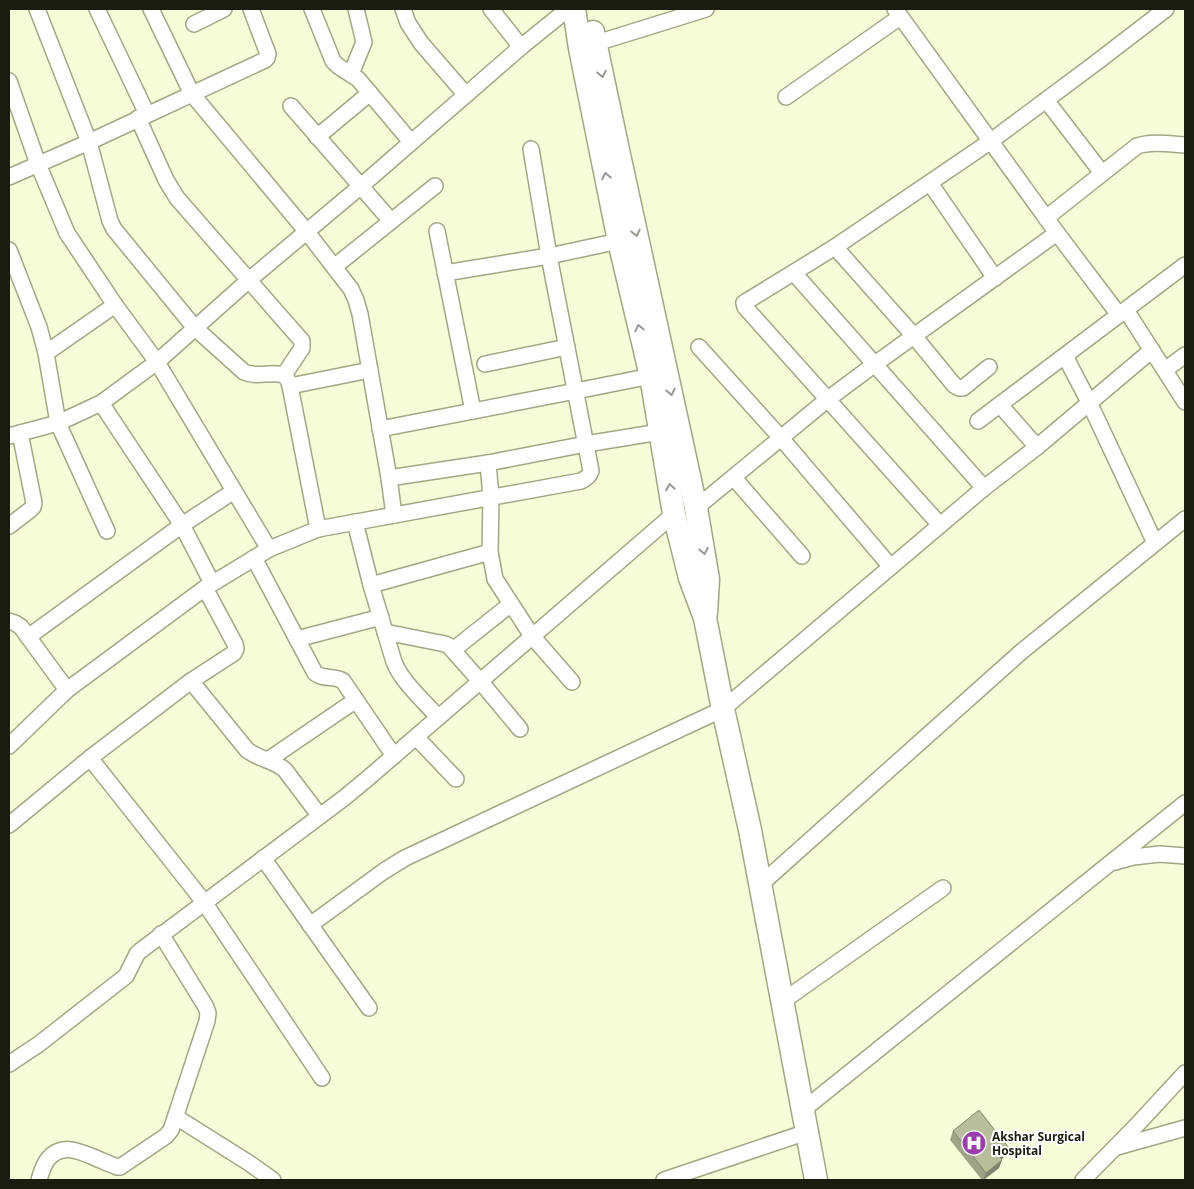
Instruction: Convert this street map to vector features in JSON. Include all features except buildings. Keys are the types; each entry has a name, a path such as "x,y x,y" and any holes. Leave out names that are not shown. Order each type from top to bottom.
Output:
{"highway":[{"path":"574,9 588,46 696,508 708,579 705,618"},
{"path":"590,9 588,46 619,241 650,376 674,514 690,578 705,618 762,884 816,1180"}],"street":[{"path":"37,9 89,142 110,221 114,229 195,328 249,374 287,380 370,370"},
{"path":"97,9 171,189 302,341 302,348 287,380 318,529"},
{"path":"151,9 192,94 307,232 351,290 356,300 370,370 394,515"},
{"path":"194,24 224,9"},
{"path":"9,177 89,142 267,58 268,54 251,9"},
{"path":"312,9 333,61 358,79 411,142"},
{"path":"351,74 364,42 356,9"},
{"path":"403,9 408,23 421,43 466,95"},
{"path":"491,9 521,48"},
{"path":"9,526 30,510 34,502 14,434 58,423 101,402 157,362 249,280 568,9"},
{"path":"588,46 704,9"},
{"path":"940,526 744,305 746,301 835,247 990,141 1166,9"},
{"path":"786,97 898,13 1057,233 1152,350 1185,402"},
{"path":"9,81 38,164 67,233 115,305 157,362 269,549"},
{"path":"317,137 370,93"},
{"path":"1046,100 1102,173"},
{"path":"291,106 391,221"},
{"path":"1046,218 1137,146 1156,143 1185,145"},
{"path":"9,746 67,690 209,586 269,549 318,529 586,479 591,471 549,256 531,149"},
{"path":"930,183 995,278"},
{"path":"334,267 435,186"},
{"path":"437,232 473,412"},
{"path":"696,508 875,364 1057,233"},
{"path":"445,273 549,256 619,241"},
{"path":"835,247 914,336 954,385 963,388 989,367"},
{"path":"9,250 34,314 46,353 58,423 107,531"},
{"path":"978,421 1185,265"},
{"path":"794,273 984,488"},
{"path":"46,353 115,305"},
{"path":"485,364 567,347"},
{"path":"699,347 781,438 891,567"},
{"path":"310,925 405,858 723,709 984,488 1037,447 1152,350"},
{"path":"1165,370 1185,355"},
{"path":"1065,356 1089,402 1155,542"},
{"path":"380,429 650,376"},
{"path":"9,825 90,758 191,681 231,656 236,649 182,526 101,402"},
{"path":"1000,405 1037,447"},
{"path":"389,478 488,463 660,432"},
{"path":"488,463 491,497 490,552 495,579 532,636 572,682"},
{"path":"734,478 802,556"},
{"path":"28,637 182,526 234,491"},
{"path":"10,1059 39,1044 126,976 138,953 161,934 344,798 674,514"},
{"path":"762,884 1008,662 1185,519"},
{"path":"355,522 371,585 397,670 438,717"},
{"path":"371,585 490,552"},
{"path":"254,558 316,673 320,677 340,679 394,756"},
{"path":"453,650 511,604"},
{"path":"9,621 21,626 67,690"},
{"path":"297,639 383,625 445,644 453,650 520,729"},
{"path":"191,681 247,750 281,766 285,770 319,816"},
{"path":"268,760 356,700"},
{"path":"416,737 456,779"},
{"path":"90,758 204,902 322,1078"},
{"path":"803,1110 1185,803"},
{"path":"1111,862 1160,854 1185,856"},
{"path":"263,858 369,1008"},
{"path":"784,1001 943,888"},
{"path":"39,1180 48,1159 56,1152 64,1149 76,1150 117,1167 123,1166 169,1134 207,1021 208,1013 161,934"},
{"path":"1083,1180 1185,1073"},
{"path":"176,1117 272,1180"},
{"path":"1116,1147 1185,1128"},
{"path":"664,1180 807,1132"}],"place":[{"name":"Akshar Surgical Hospital","path":"974,1143"}]}
